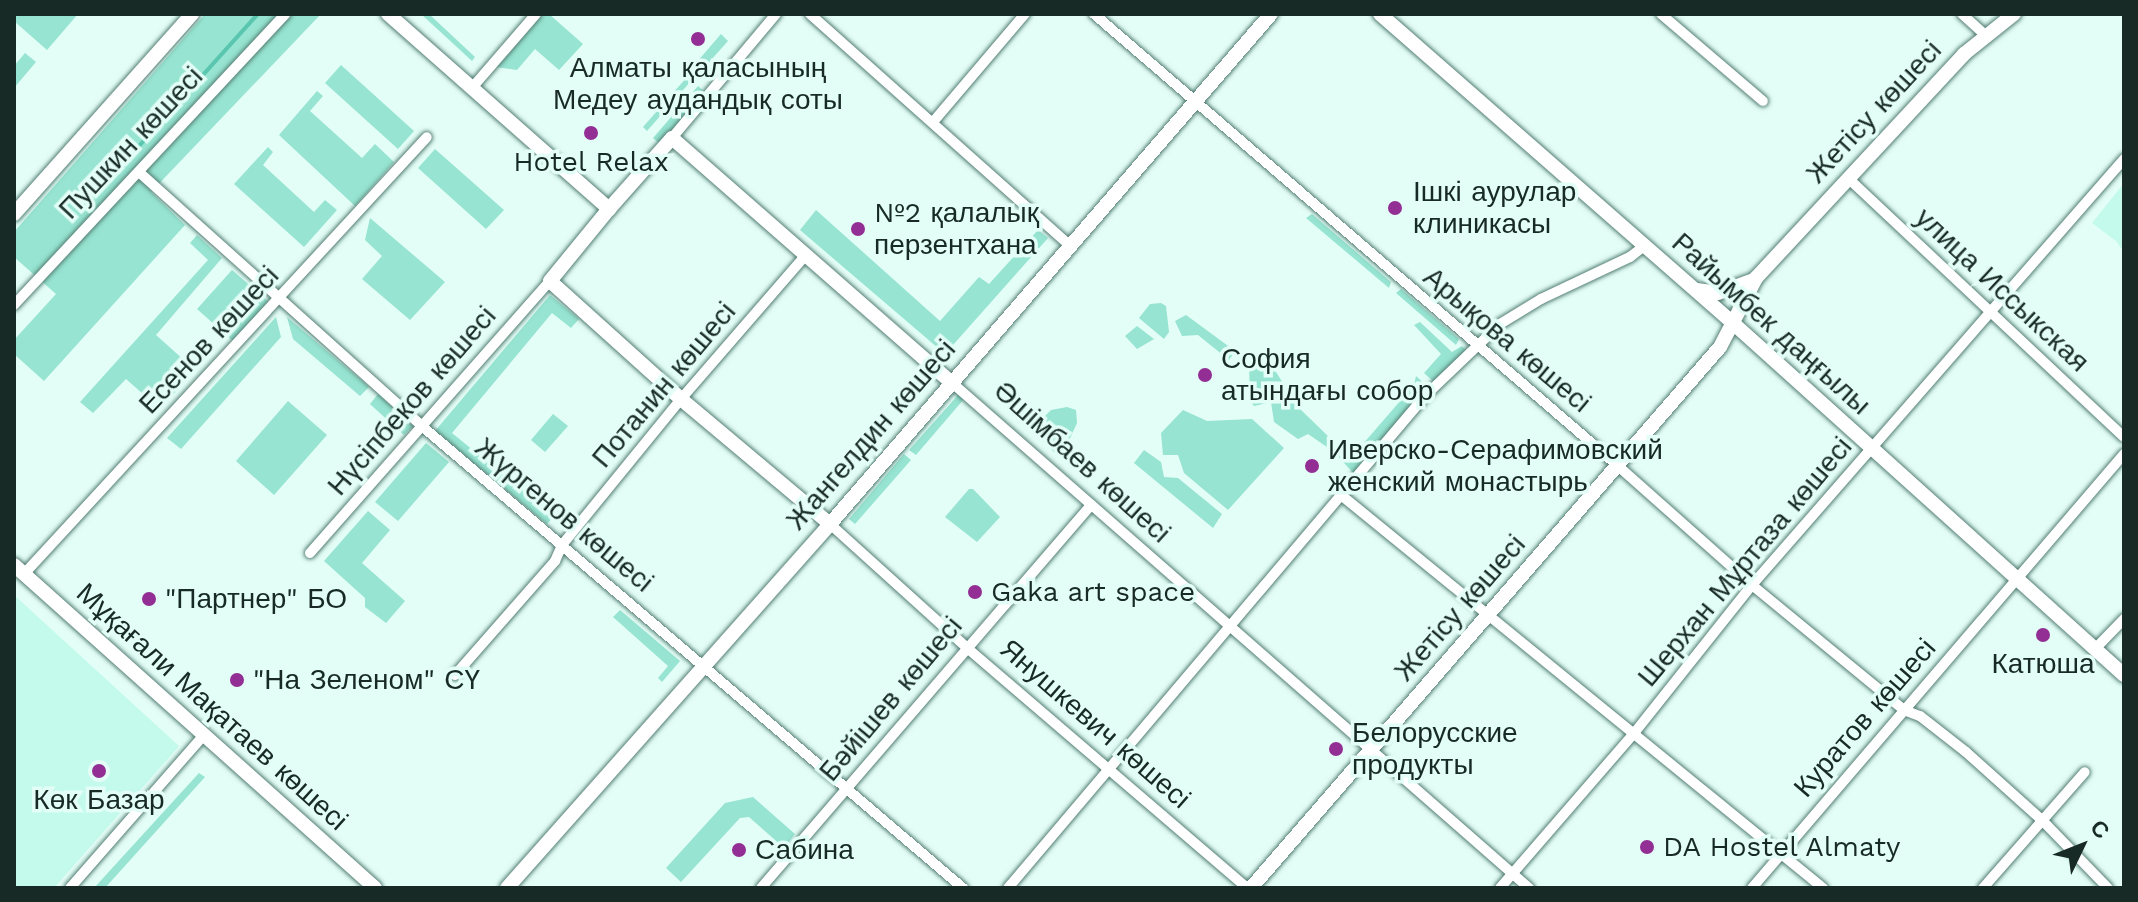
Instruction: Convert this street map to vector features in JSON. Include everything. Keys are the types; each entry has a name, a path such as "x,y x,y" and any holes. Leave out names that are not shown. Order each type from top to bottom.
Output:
{"main road":[{"name":"Пушкин көшесі","path":"14,214 192,14"},
{"path":"388,14 609,209"},
{"name":"Жангелдин көшесі","path":"507,888 830,524 950,381 1271,14"},
{"name":"Райымбек даңғылы","path":"1380,14 1734,324 2124,675"},
{"name":"Жетісу көшесі","path":"1249,888 1720,347 1756,278 1984,34 2014,14"},
{"path":"550,281 672,138"},
{"name":"Әшімбаев көшесі","path":"672,138 804,257 950,381"},
{"path":"1693,288 1718,293 1756,278"},
{"name":"Янушкевич көшесі","path":"550,281 681,399 830,524"},
{"name":"Мұқағали Мақатаев көшесі","path":"19,569 375,888"}],"street":[{"name":"Пушкин көшесі","path":"14,305 285,14"},
{"path":"471,89 536,14"},
{"path":"672,138 776,14"},
{"path":"810,14 1070,246"},
{"path":"933,122 1025,14"},
{"name":"Арықова көшесі","path":"1094,14 1752,585 1904,710 1920,716 2043,821 2108,888"},
{"path":"1661,14 1763,101"},
{"path":"1962,14 1984,34"},
{"name":"Есенов көшесі","path":"19,569 280,299 427,137"},
{"name":"Шерхан Мұртаза көшесі","path":"1500,888 1635,732 1752,585 2124,159"},
{"name":"Жүргенов көшесі","path":"139,172 423,427 963,888"},
{"name":"улица Иссыкская","path":"1848,178 2124,437"},
{"path":"1008,888 1425,396 1500,324 1531,305 1630,257 1644,246"},
{"name":"Потанин көшесі","path":"455,675 555,561 562,545 681,399 804,257"},
{"name":"Нүсіпбеков көшесі","path":"310,553 550,281"},
{"name":"Әшімбаев көшесі","path":"950,381 1230,628 1373,748 1529,888"},
{"name":"Куратов көшесі","path":"1752,888 2124,454"},
{"path":"1341,495 1823,888"},
{"name":"Бәйішев көшесі","path":"761,888 1091,505"},
{"name":"Янушкевич көшесі","path":"830,524 966,647 1249,888"},
{"path":"2095,649 2124,619"},
{"path":"70,888 204,735"},
{"path":"1983,888 2085,772"}],"shaded area":[{"path":"14,14 78,14 47,50 14,21"},
{"path":"205,14 321,14 151,192 185,225 44,381 14,354 14,340 56,294 14,257 14,232"},
{"path":"421,14 429,14 475,57 472,61"},
{"path":"543,14 549,14 583,44 559,70 535,49 517,70 496,67"},
{"path":"721,34 728,41 703,69 696,63"},
{"path":"25,53 36,62 14,88 14,66"},
{"path":"341,65 414,131 398,149 325,83"},
{"path":"687,77 691,81 647,131 643,127"},
{"path":"698,86 705,92 661,145 653,138"},
{"path":"317,91 323,96 310,111 362,158 375,144 394,162 355,206 279,135"},
{"path":"268,147 273,152 263,165 314,212 325,200 337,210 304,247 234,184"},
{"path":"435,149 504,210 486,229 418,168"},
{"path":"2124,183 2124,252 2116,241 2092,223"},
{"path":"816,210 940,321 979,277 989,284 1038,230 1048,238 945,354 800,230"},
{"path":"1312,214 1391,282 1389,288 1306,218"},
{"path":"370,218 445,282 410,320 362,279 382,256 365,240"},
{"path":"197,235 222,258 156,335 195,370 160,409 126,379 93,413 80,402 208,260 190,243"},
{"path":"232,270 269,302 234,342 197,309"},
{"path":"1401,289 1459,339 1456,345 1396,293"},
{"path":"550,295 579,319 571,328 552,313 452,433 554,516 547,524 435,431"},
{"path":"1150,304 1166,306 1169,332 1164,339 1139,318"},
{"path":"1186,315 1235,351 1229,360 1198,335 1182,336 1175,321"},
{"path":"276,317 281,337 181,449 167,438"},
{"path":"287,317 369,387 360,396 293,339"},
{"path":"1420,322 1452,352 1462,346 1466,350 1435,383 1424,373 1441,354 1414,325"},
{"path":"1137,326 1154,339 1137,349 1125,336"},
{"path":"1249,362 1276,372 1298,407 1332,440 1327,447 1308,434 1298,439 1274,422 1271,402 1254,406 1250,401"},
{"path":"1416,376 1429,388 1354,474 1337,455 1340,451 1356,452 1414,385"},
{"path":"378,394 413,426 404,435 370,404"},
{"path":"959,394 964,399 916,455 909,450"},
{"path":"288,401 327,435 274,495 236,461"},
{"path":"1067,407 1076,410 1077,423 1066,447 1055,453 1031,430 1051,410"},
{"path":"1183,410 1207,421 1252,419 1284,448 1228,510 1184,473 1178,455 1163,455 1161,433"},
{"path":"553,414 568,426 545,452 531,440"},
{"path":"426,443 449,462 398,521 375,502"},
{"path":"1144,450 1161,462 1164,477 1178,478 1222,514 1213,528 1134,463"},
{"path":"904,454 911,460 855,524 849,519"},
{"path":"969,489 973,489 1000,517 977,542 945,517"},
{"path":"368,511 390,530 362,563 405,601 386,623 365,607 365,598 324,561"},
{"name":"Көк Базар","path":"14,595 179,746 54,888 14,888"},
{"path":"620,610 680,661 662,682 658,678 668,666 613,617"},
{"path":"199,773 205,777 105,888 94,888"},
{"path":"753,797 795,834 784,848 749,817 740,818 681,882 666,868 725,803"}],"waterway":[{"path":"121,166 258,14"}],"place":[{"name":"Алматы қаласының Медеу аудандық соты","path":"698,39"},
{"name":"Hotel Relax","path":"591,133"},
{"name":"Ішкі аурулар клиникасы","path":"1395,208"},
{"name":"№2 қалалық перзентхана","path":"858,229"},
{"name":"София атындағы собор","path":"1205,375"},
{"name":"Иверско-Серафимовский женский монастырь","path":"1312,466"},
{"name":"Gaka art space","path":"975,592"},
{"name":"\"Партнер\" БО","path":"149,599"},
{"name":"Катюша","path":"2043,635"},
{"name":"\"На Зеленом\" СҮ","path":"237,680"},
{"name":"Белорусские продукты","path":"1336,749"},
{"name":"Көк Базар","path":"99,771"},
{"name":"DA Hostel Almaty","path":"1647,847"},
{"name":"Сабина","path":"739,850"}]}
